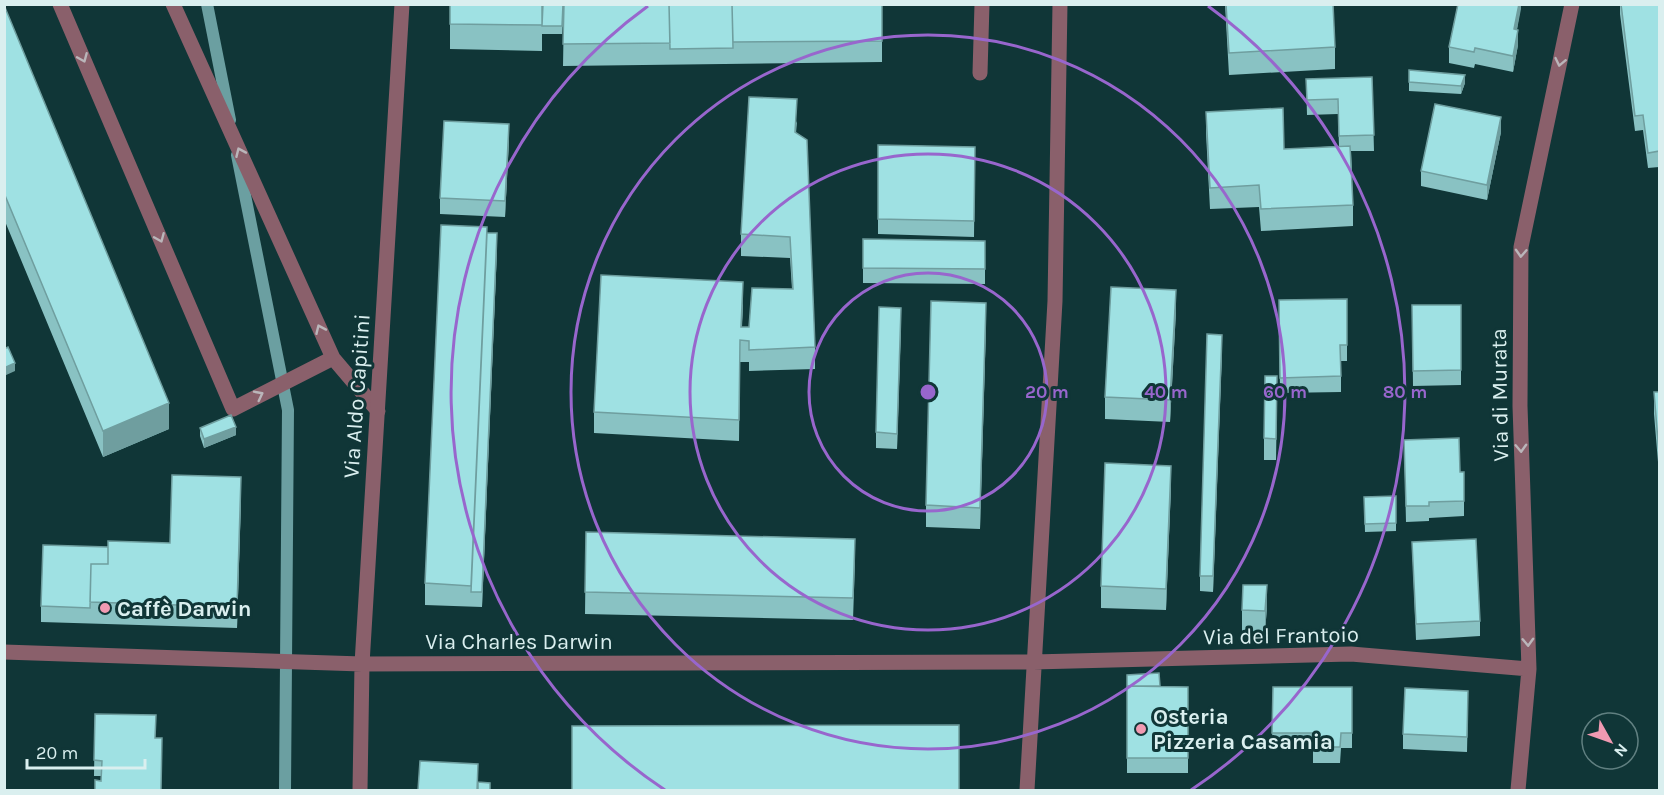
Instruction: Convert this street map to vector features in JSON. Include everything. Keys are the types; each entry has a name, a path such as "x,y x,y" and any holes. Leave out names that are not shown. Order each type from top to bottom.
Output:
{"street":[{"path":"60,4 233,409 333,358"},
{"path":"172,4 333,358 378,411"},
{"name":"Via Aldo Capitini","path":"360,790 362,664 402,4"},
{"path":"980,73 982,4"},
{"path":"1027,790 1055,301 1060,4"},
{"name":"Via di Murata","path":"1518,790 1529,669 1520,406 1521,247 1572,4"},
{"name":"Via Charles Darwin","path":"4,652 362,664 1033,662"},
{"name":"Via del Frantoio","path":"1033,662 1351,654 1529,669"}],"building":[{"path":"450,4 542,4 542,25 450,24"},
{"path":"543,4 563,4 562,26 542,26"},
{"path":"564,4 669,4 670,43 563,44"},
{"path":"669,4 732,4 733,48 670,49"},
{"path":"732,4 882,4 882,41 733,42"},
{"path":"1226,4 1333,4 1335,47 1229,53"},
{"path":"1458,4 1519,4 1514,29 1518,30 1513,56 1475,48 1474,52 1449,47"},
{"path":"1621,4 1659,4 1659,151 1648,153 1643,115 1635,116"},
{"path":"4,5 169,403 103,431 4,193"},
{"path":"1409,70 1465,75 1461,86 1409,82"},
{"path":"1372,77 1374,135 1339,136 1338,99 1307,100 1306,79"},
{"path":"749,97 797,99 795,132 807,140 815,347 749,350 749,341 740,340 739,420 594,412 601,275 743,282 741,327 749,327 752,288 793,289 790,237 741,234"},
{"path":"1435,104 1501,117 1487,185 1421,171"},
{"path":"1283,108 1284,149 1350,146 1353,205 1261,209 1259,185 1210,188 1206,112"},
{"path":"444,121 509,124 505,201 440,198"},
{"path":"878,145 975,147 974,221 878,219"},
{"path":"441,225 487,227 471,586 425,583"},
{"path":"487,233 497,233 482,592 471,592"},
{"path":"863,239 985,241 985,269 863,268"},
{"path":"1111,287 1176,290 1170,400 1105,397"},
{"path":"1347,299 1347,345 1340,345 1341,376 1280,378 1279,300"},
{"path":"931,301 986,303 980,508 926,505"},
{"path":"1412,305 1461,305 1461,370 1413,371"},
{"path":"879,307 901,308 897,434 876,432"},
{"path":"1207,334 1222,335 1213,576 1200,576"},
{"path":"8,347 15,363 4,368 4,349"},
{"path":"1265,376 1277,376 1276,439 1264,438"},
{"path":"1654,392 1659,392 1659,453"},
{"path":"231,415 236,427 204,439 200,428"},
{"path":"1459,438 1460,472 1464,472 1464,501 1429,502 1429,506 1406,506 1404,440"},
{"path":"1105,463 1171,466 1166,589 1101,586"},
{"path":"172,475 241,477 237,607 90,602 91,564 108,564 108,541 170,543"},
{"path":"1396,496 1396,523 1365,524 1364,497"},
{"path":"586,532 855,539 853,598 585,592"},
{"path":"1476,539 1480,621 1416,624 1412,542"},
{"path":"43,545 108,547 108,564 91,564 90,608 41,606"},
{"path":"1243,585 1267,585 1265,611 1242,610"},
{"path":"1159,673 1160,686 1127,686 1127,675"},
{"path":"1127,686 1188,687 1188,758 1127,758"},
{"path":"1273,687 1352,687 1352,733 1341,733 1340,747 1313,747 1313,733 1272,733"},
{"path":"1405,688 1468,691 1467,737 1403,734"},
{"path":"95,714 156,715 155,738 162,738 161,790 95,790 95,780 101,781 102,761 94,760"},
{"path":"959,725 959,790 572,790 572,726"},
{"path":"420,761 478,764 477,790 418,790"},
{"path":"478,782 490,783 490,790 478,790"}],"waterway":[{"path":"207,4 230,120"},
{"path":"237,155 288,410 285,790"}],"place":[{"name":"Caffè Darwin","path":"105,608"},
{"name":"Osteria Pizzeria Casamia","path":"1141,729"}]}
